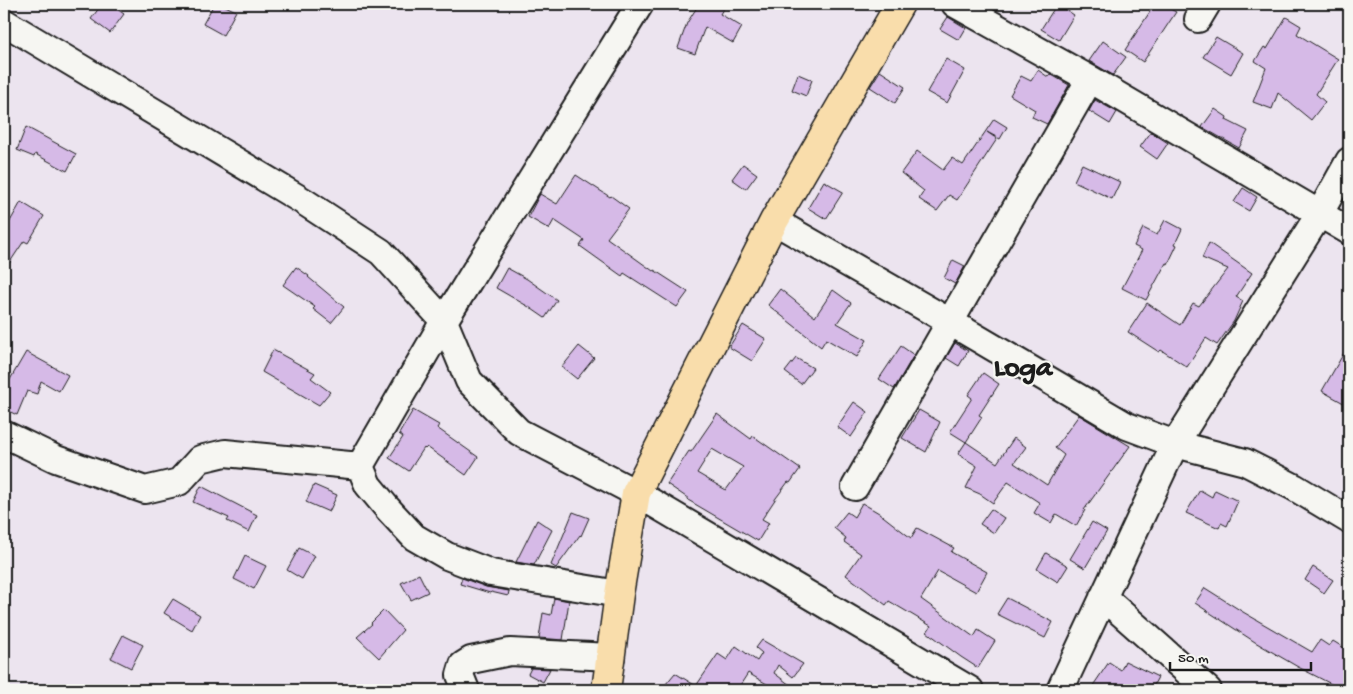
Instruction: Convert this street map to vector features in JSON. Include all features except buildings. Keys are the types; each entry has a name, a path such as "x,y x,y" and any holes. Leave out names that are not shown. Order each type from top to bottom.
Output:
{"main road":[{"path":"606,690 619,594 636,493 774,221 900,4"}],"street":[{"path":"360,466 444,321 640,4"},
{"path":"955,4 1090,79 1349,230"},
{"path":"4,22 303,201 381,252 444,321 469,381 519,432 636,493 970,690"},
{"path":"856,487 1090,79"},
{"path":"1060,690 1174,444 1320,213 1349,161"},
{"path":"774,221 1127,426 1174,444 1245,462 1294,487 1349,520"},
{"path":"4,434 56,459 145,490 179,482 200,459 226,453 360,466"},
{"path":"360,466 368,485 414,537 447,556 491,572 619,594"},
{"path":"1103,598 1208,690"},
{"path":"466,690 460,675 463,666 471,660 510,652 611,657"}],"district":[{"name":"Loga","path":"1023,365"}]}
